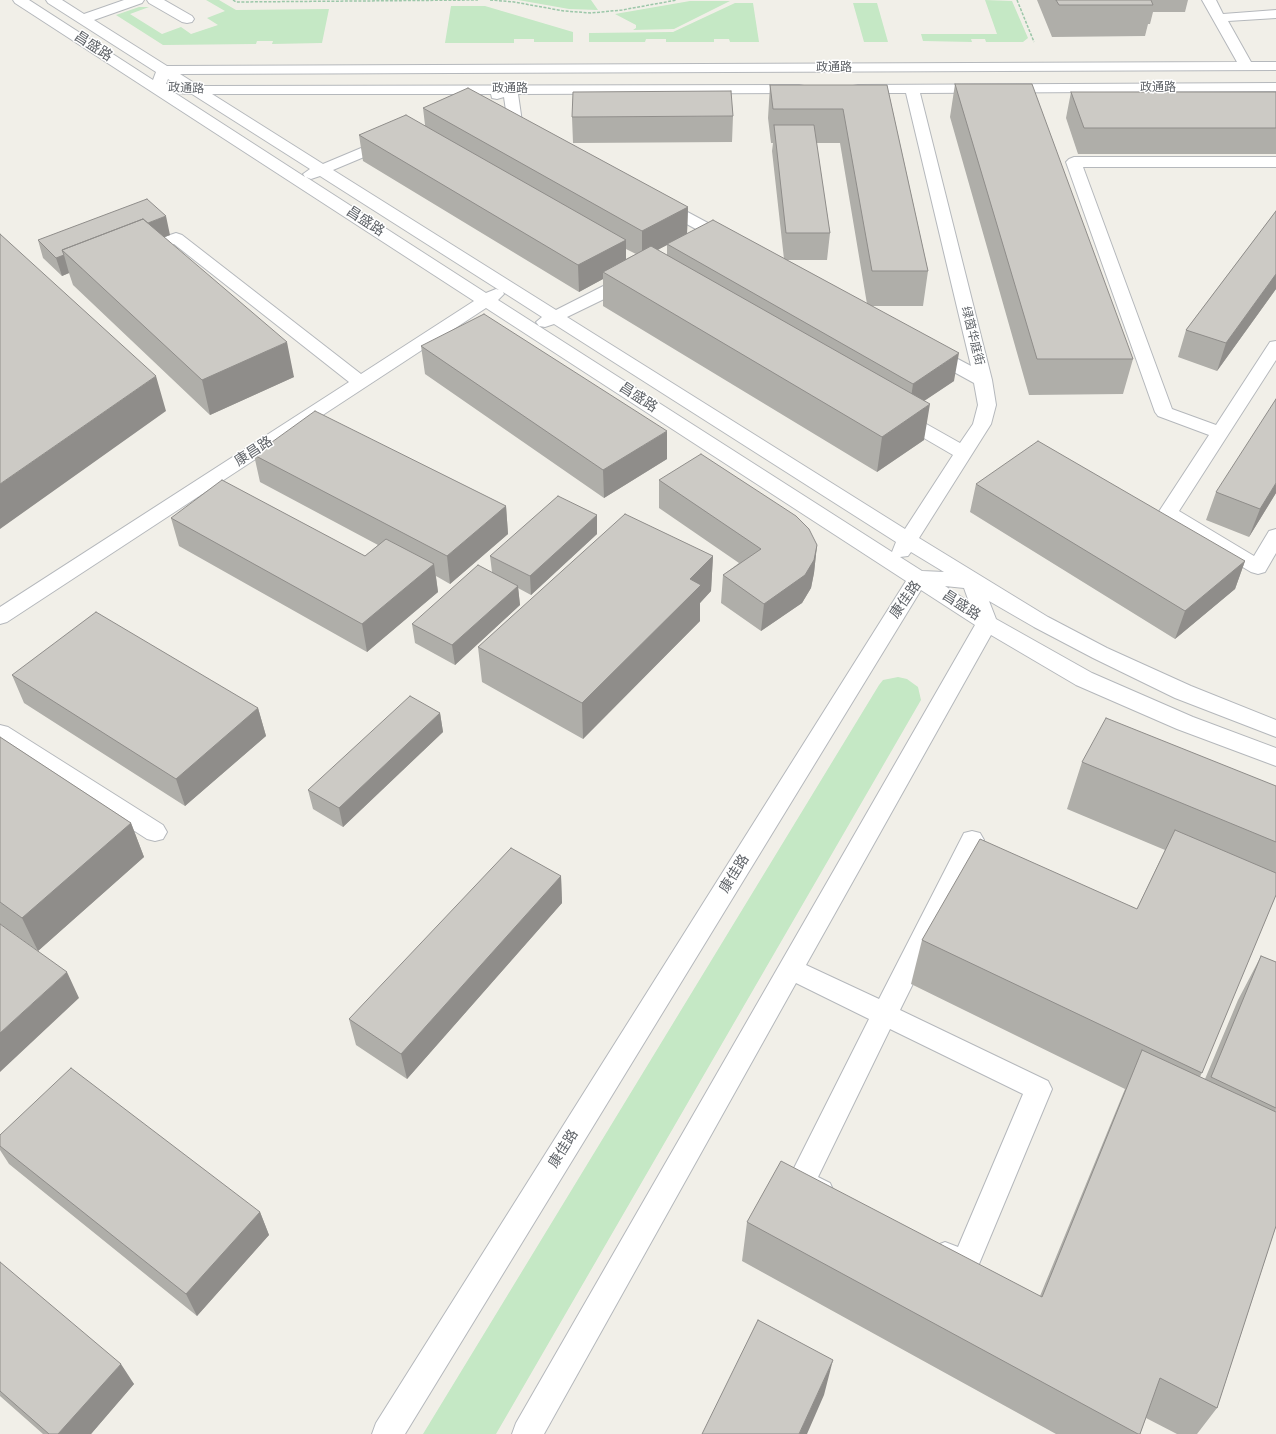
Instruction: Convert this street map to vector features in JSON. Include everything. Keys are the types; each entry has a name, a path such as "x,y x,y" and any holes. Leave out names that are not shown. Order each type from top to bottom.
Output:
{"street":[{"name":"昌盛路","path":"20,0 987,623 1084,679 1185,723 1276,757"},
{"name":"昌盛路","path":"53,0 972,581 1041,622 1100,653 1183,692 1276,729"},
{"path":"83,19 137,0"},
{"path":"154,0 187,19"},
{"path":"1209,0 1246,67"},
{"path":"1219,18 1276,14"},
{"name":"政通路","path":"810,89 196,90 157,88 164,70 1276,66"},
{"name":"绿茵华庭街","path":"894,562 982,424 987,405 983,380 912,88"},
{"name":"政通路","path":"841,89 1276,88"},
{"path":"477,104 510,90 514,124 542,139"},
{"path":"299,180 402,136"},
{"path":"1220,433 1164,412 1074,162 1276,162"},
{"path":"647,196 710,238 738,246"},
{"path":"125,258 176,238 360,382"},
{"path":"532,329 640,274"},
{"name":"康昌路","path":"0,617 507,287"},
{"path":"920,346 983,380"},
{"path":"1276,346 1168,513 1258,567 1276,536"},
{"path":"888,409 964,453"},
{"name":"康佳路","path":"387,1434 918,578 972,581"},
{"path":"527,1434 987,623 972,581"},
{"path":"0,733 155,832"},
{"path":"844,1204 801,1182 886,1015 972,840"},
{"path":"791,969 1039,1089 964,1266 922,1244"}],"path":[{"path":"233,0 236,2 478,0"},
{"path":"490,0 514,2 564,11 591,13 622,10 677,0"},
{"path":"1017,0 1037,48"}],"green space":[{"path":"206,0 219,0 236,10 329,9 322,43 272,44 273,41 257,41 256,44 163,45 116,15 139,7 149,7 130,14 162,34 181,27 191,34 218,25 207,18 225,11"},
{"path":"518,0 591,0 598,10 569,9"},
{"path":"985,0 1012,1 1028,38 1023,42 986,42 985,39 971,39 972,42 923,41 921,34 997,34"},
{"path":"690,1 730,1 674,29 633,30 636,28 636,25 615,14"},
{"path":"735,3 753,3 759,42 730,42 729,39 714,39 714,42 666,42 666,39 646,39 645,42 589,42 589,33 673,32"},
{"path":"853,3 877,3 888,42 864,42"},
{"path":"451,6 485,6 573,32 573,42 534,42 534,39 514,39 514,43 445,43"},
{"path":"898,677 907,679 918,687 921,700 496,1434 423,1434 879,685 883,680"}],"building":[{"path":"1056,0 1151,0 1153,5 1059,5"},
{"path":"955,84 1032,84 1133,359 1037,359"},
{"path":"770,85 887,85 928,271 872,271 843,109 773,109"},
{"path":"468,88 688,207 642,231 423,108"},
{"path":"731,91 733,116 572,117 573,92"},
{"path":"1071,92 1276,92 1276,128 1084,128"},
{"path":"406,115 626,240 578,265 359,135"},
{"path":"774,125 814,125 830,233 786,233"},
{"path":"147,199 166,216 148,223 143,219 62,250 64,255 56,258 38,240"},
{"path":"1276,211 1276,274 1226,343 1186,330"},
{"path":"143,219 287,342 202,380 62,250"},
{"path":"713,220 959,353 913,384 667,244"},
{"path":"0,234 156,376 0,484"},
{"path":"651,246 930,404 882,437 603,272"},
{"path":"484,314 667,431 603,470 421,346"},
{"path":"1276,399 1276,483 1260,509 1216,492"},
{"path":"315,411 506,506 447,556 254,455"},
{"path":"1038,441 1245,561 1185,611 976,484"},
{"path":"701,454 796,516 809,529 817,545 814,560 805,575 764,604 723,575 761,549 659,480"},
{"path":"222,480 365,556 386,539 434,564 362,624 171,518"},
{"path":"558,496 597,515 530,576 490,556"},
{"path":"625,514 713,556 690,579 701,585 582,703 478,647"},
{"path":"478,565 518,586 452,645 412,624"},
{"path":"96,612 258,708 176,779 12,675"},
{"path":"410,696 440,713 339,808 308,790"},
{"path":"1106,718 1276,786 1276,842 1082,762"},
{"path":"0,737 131,823 22,918 0,902"},
{"path":"1175,830 1276,873 1276,895 1202,1073 922,940 980,839 1137,909"},
{"path":"511,848 561,876 401,1054 349,1019"},
{"path":"0,924 67,972 0,1033"},
{"path":"1261,956 1276,962 1276,1108 1211,1077"},
{"path":"1142,1050 1276,1112 1276,1226 1217,1408 1160,1378 1140,1434 1138,1434 747,1222 781,1161 1042,1297"},
{"path":"71,1068 260,1212 186,1294 0,1146 0,1135"},
{"path":"0,1262 121,1364 58,1434 49,1434 0,1391"},
{"path":"758,1320 833,1360 799,1434 702,1434"}]}
